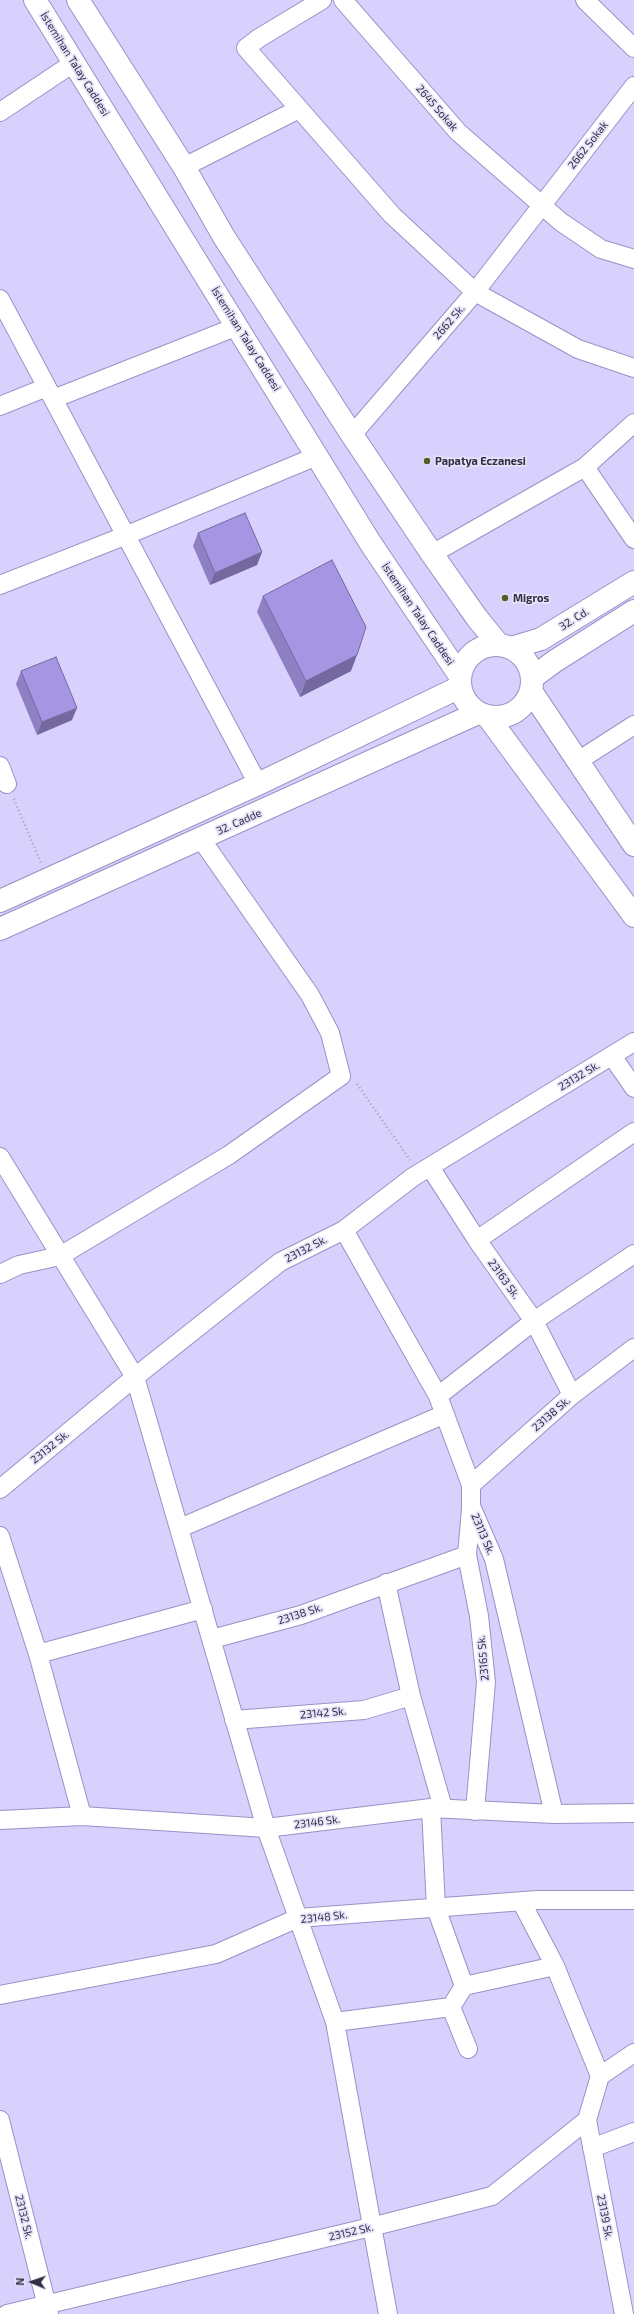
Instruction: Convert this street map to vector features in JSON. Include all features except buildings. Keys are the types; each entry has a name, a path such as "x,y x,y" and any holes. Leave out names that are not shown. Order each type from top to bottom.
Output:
{"main road":[{"name":"İstemihan Talay Caddesi","path":"35,0 238,326 371,544 460,682"},
{"path":"78,0 184,167 224,238 352,435 432,554 477,618 505,647 522,656 529,666 532,685 578,761 634,845"},
{"name":"32. Cd.","path":"505,647 541,639 634,582"},
{"path":"483,715 509,716 518,710 526,702 532,685 555,661 634,611"},
{"path":"505,647 487,646 477,651 466,662 460,682 470,706 483,715 634,916"},
{"path":"0,901 258,784 460,682"},
{"name":"32. Cadde","path":"0,929 483,715"}],"street":[{"path":"322,0 259,38 246,48 392,215 475,292 578,349 634,368"},
{"name":"2645 Sokak","path":"343,0 458,132 541,205 601,250 634,259"},
{"path":"586,0 634,48"},
{"path":"0,112 74,62"},
{"name":"2662 Sokak","path":"541,205 634,86"},
{"path":"184,167 299,109"},
{"name":"2662 Sk.","path":"352,435 475,292 541,205"},
{"path":"0,299 127,535 258,784"},
{"path":"0,406 50,393 238,326"},
{"path":"432,554 585,467 634,423"},
{"path":"0,585 127,535 317,456"},
{"path":"585,467 634,539"},
{"path":"578,761 634,725"},
{"path":"0,766 7,784"},
{"path":"0,1274 19,1265 60,1256 229,1155 341,1076 330,1033 310,995 201,839"},
{"name":"23132 Sk.","path":"0,1489 135,1377 280,1262 344,1230 425,1170 634,1042"},
{"path":"612,1056 634,1088"},
{"path":"477,1240 634,1132"},
{"path":"0,1157 135,1377 266,1828 334,2022 388,2314"},
{"name":"23163 Sk.","path":"425,1170 534,1321 572,1396"},
{"name":"23113 Sk.","path":"344,1230 438,1396 471,1485 471,1506 494,1559 554,1814"},
{"path":"438,1396 534,1321 634,1254"},
{"name":"23138 Sk.","path":"471,1485 572,1396 634,1348"},
{"path":"180,1528 445,1414"},
{"name":"23165 Sk.","path":"471,1506 467,1555 479,1616 486,1682 475,1810"},
{"path":"0,1536 38,1654 82,1816"},
{"name":"23138 Sk.","path":"212,1639 301,1615 386,1583 467,1555"},
{"path":"386,1583 437,1808 436,1908 464,1986"},
{"path":"38,1654 203,1609"},
{"name":"23142 Sk.","path":"234,1720 364,1710 411,1696"},
{"name":"23146 Sk.","path":"0,1820 82,1816 266,1828 437,1808 554,1814 634,1812"},
{"name":"23148 Sk.","path":"0,1995 216,1954 298,1918 521,1901 634,1900"},
{"path":"521,1901 555,1966 600,2076 587,2120"},
{"path":"451,2007 464,1986 555,1966"},
{"path":"334,2022 451,2007"},
{"path":"451,2007 468,2049"},
{"path":"600,2076 634,2054"},
{"name":"23132 Sk.","path":"0,2120 47,2309"},
{"name":"23152 Sk.","path":"7,2314 47,2309 492,2196 587,2120"},
{"name":"23139 Sk.","path":"587,2120 624,2314"},
{"path":"592,2148 634,2132"}],"path":[{"path":"7,784 48,879"},
{"path":"353,1078 425,1170"}],"place":[{"name":"Papatya Eczanesi","path":"427,461"},
{"name":"Migros","path":"505,598"}]}
